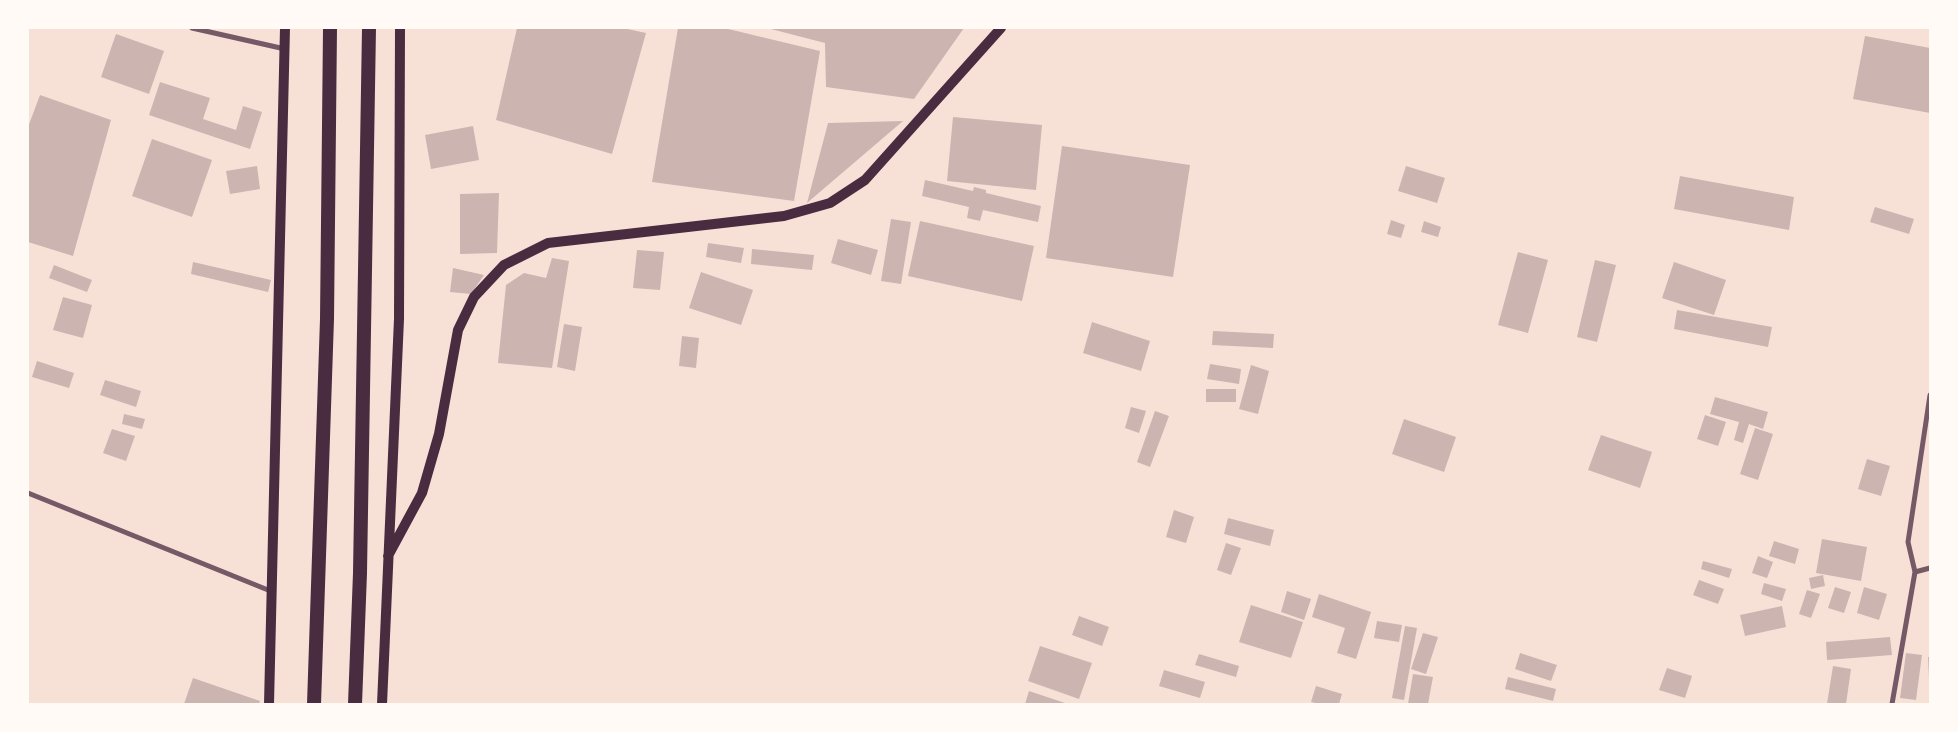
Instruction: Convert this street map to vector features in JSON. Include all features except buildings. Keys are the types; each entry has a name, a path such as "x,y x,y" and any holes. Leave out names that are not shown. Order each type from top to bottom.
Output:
{"highway":[{"path":"314,704 327,319 330,28"},
{"path":"355,704 360,564 369,28"}],"main road":[{"path":"269,704 285,28"},
{"path":"382,704 399,319 400,28"},
{"path":"388,556 422,492 439,434 458,330 474,297 504,265 548,243 784,216 830,203 865,180 1000,28"}],"street":[{"path":"192,28 285,49"},
{"path":"1892,704 1915,572 1908,542 1930,395"},
{"path":"28,493 273,592"},
{"path":"1915,572 1930,568"}]}
